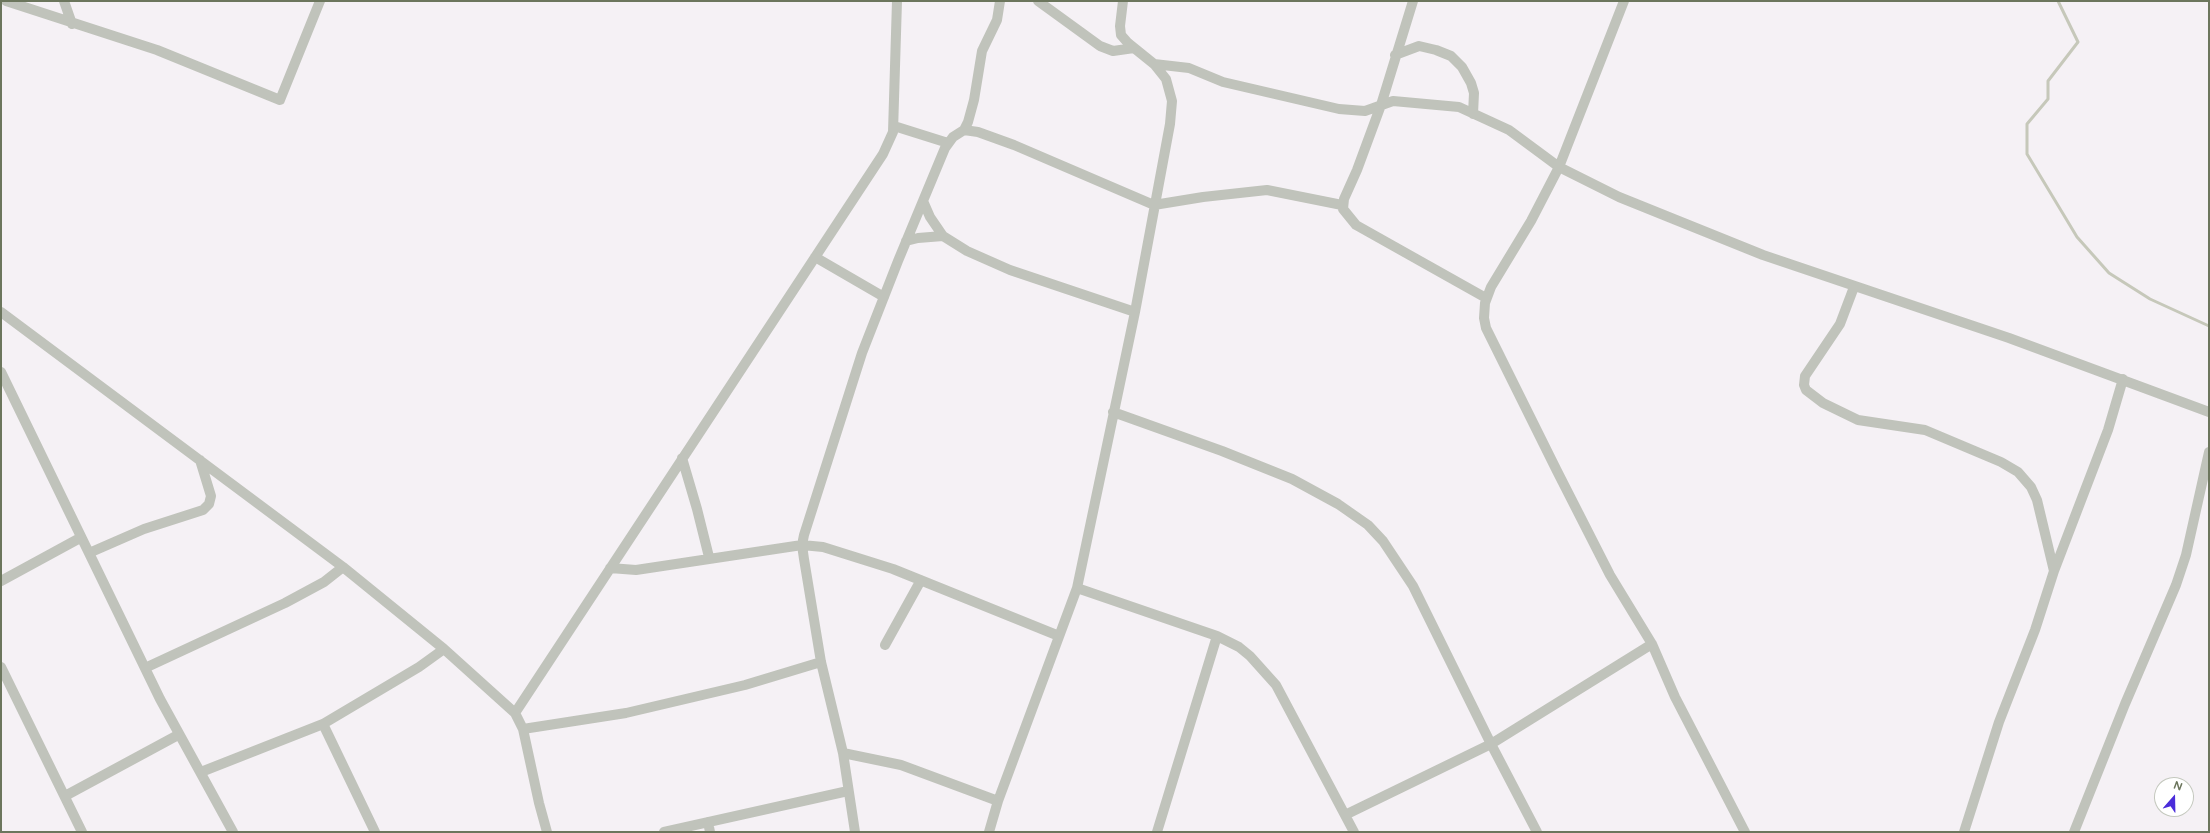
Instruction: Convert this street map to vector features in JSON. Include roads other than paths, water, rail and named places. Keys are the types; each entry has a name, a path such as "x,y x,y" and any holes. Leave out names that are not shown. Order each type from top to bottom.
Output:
{"street":[{"path":"6,1 72,24 157,50 280,100 320,1"},
{"path":"64,1 72,24"},
{"path":"515,713 883,154 892,136 894,126 897,1"},
{"path":"855,832 843,753 821,662 802,545 806,522 862,353 906,242 948,143 964,130 974,100 982,51 997,20 1000,1"},
{"path":"1038,1 1100,46 1113,51 1134,48"},
{"path":"989,832 998,801 1077,588 1135,312 1166,147 1172,101 1166,79 1154,64 1125,40 1120,30 1123,1"},
{"path":"1413,1 1395,55 1381,105 1357,170 1342,205 1346,214 1356,225 1486,298"},
{"path":"1624,1 1559,167 1543,199 1486,298 1484,308 1486,328 1610,575 1652,644 1675,697 1745,832"},
{"path":"1395,55 1418,46 1436,50 1450,56 1462,67 1472,83 1474,93 1473,114"},
{"path":"1154,64 1189,68 1224,82 1339,109 1365,111 1393,101 1427,105 1452,105 1509,130 1559,167 1605,191 1742,247 2123,379 2209,412"},
{"path":"894,126 948,143"},
{"path":"964,130 978,132 1020,147 1154,205 1262,190 1342,205"},
{"path":"923,201 930,216 944,236 967,251 1010,270 1135,312"},
{"path":"906,242 918,238 944,236"},
{"path":"815,257 884,297"},
{"path":"1854,287 1840,324 1806,376 1804,385 1806,390 1824,403 1858,420 1925,430 2001,462 2018,472 2031,487 2037,500 2054,571"},
{"path":"1,312 343,567 444,649 515,713 523,729 539,803 547,832"},
{"path":"1,373 80,538 178,735 201,772 233,832"},
{"path":"1964,832 1998,722 2035,630 2054,571 2108,430 2123,379"},
{"path":"1113,412 1222,451 1292,479 1338,504 1368,525 1383,541 1413,586 1491,744 1537,832"},
{"path":"2074,832 2125,704 2176,585 2187,549 2209,452"},
{"path":"682,458 699,516 708,558"},
{"path":"88,553 144,529 203,510 209,504 211,496 200,460"},
{"path":"1,581 80,538"},
{"path":"610,568 636,570 802,545 823,547 921,580 1058,636"},
{"path":"145,668 285,603 324,582 343,567"},
{"path":"885,645 921,580"},
{"path":"1077,588 1217,636 1239,647 1250,656 1276,685 1354,832"},
{"path":"1157,832 1217,636"},
{"path":"1345,815 1491,744 1652,644"},
{"path":"201,772 323,724 419,667 444,649"},
{"path":"523,729 626,712 745,685 821,662"},
{"path":"1,667 82,832"},
{"path":"323,724 375,832"},
{"path":"64,796 178,735"},
{"path":"843,753 901,765 998,801"},
{"path":"664,832 709,827 848,790"}],"waterway":[{"path":"2058,1 2078,42 2048,81 2048,99 2027,124 2027,154 2077,237 2109,273 2150,299 2209,326"}]}
